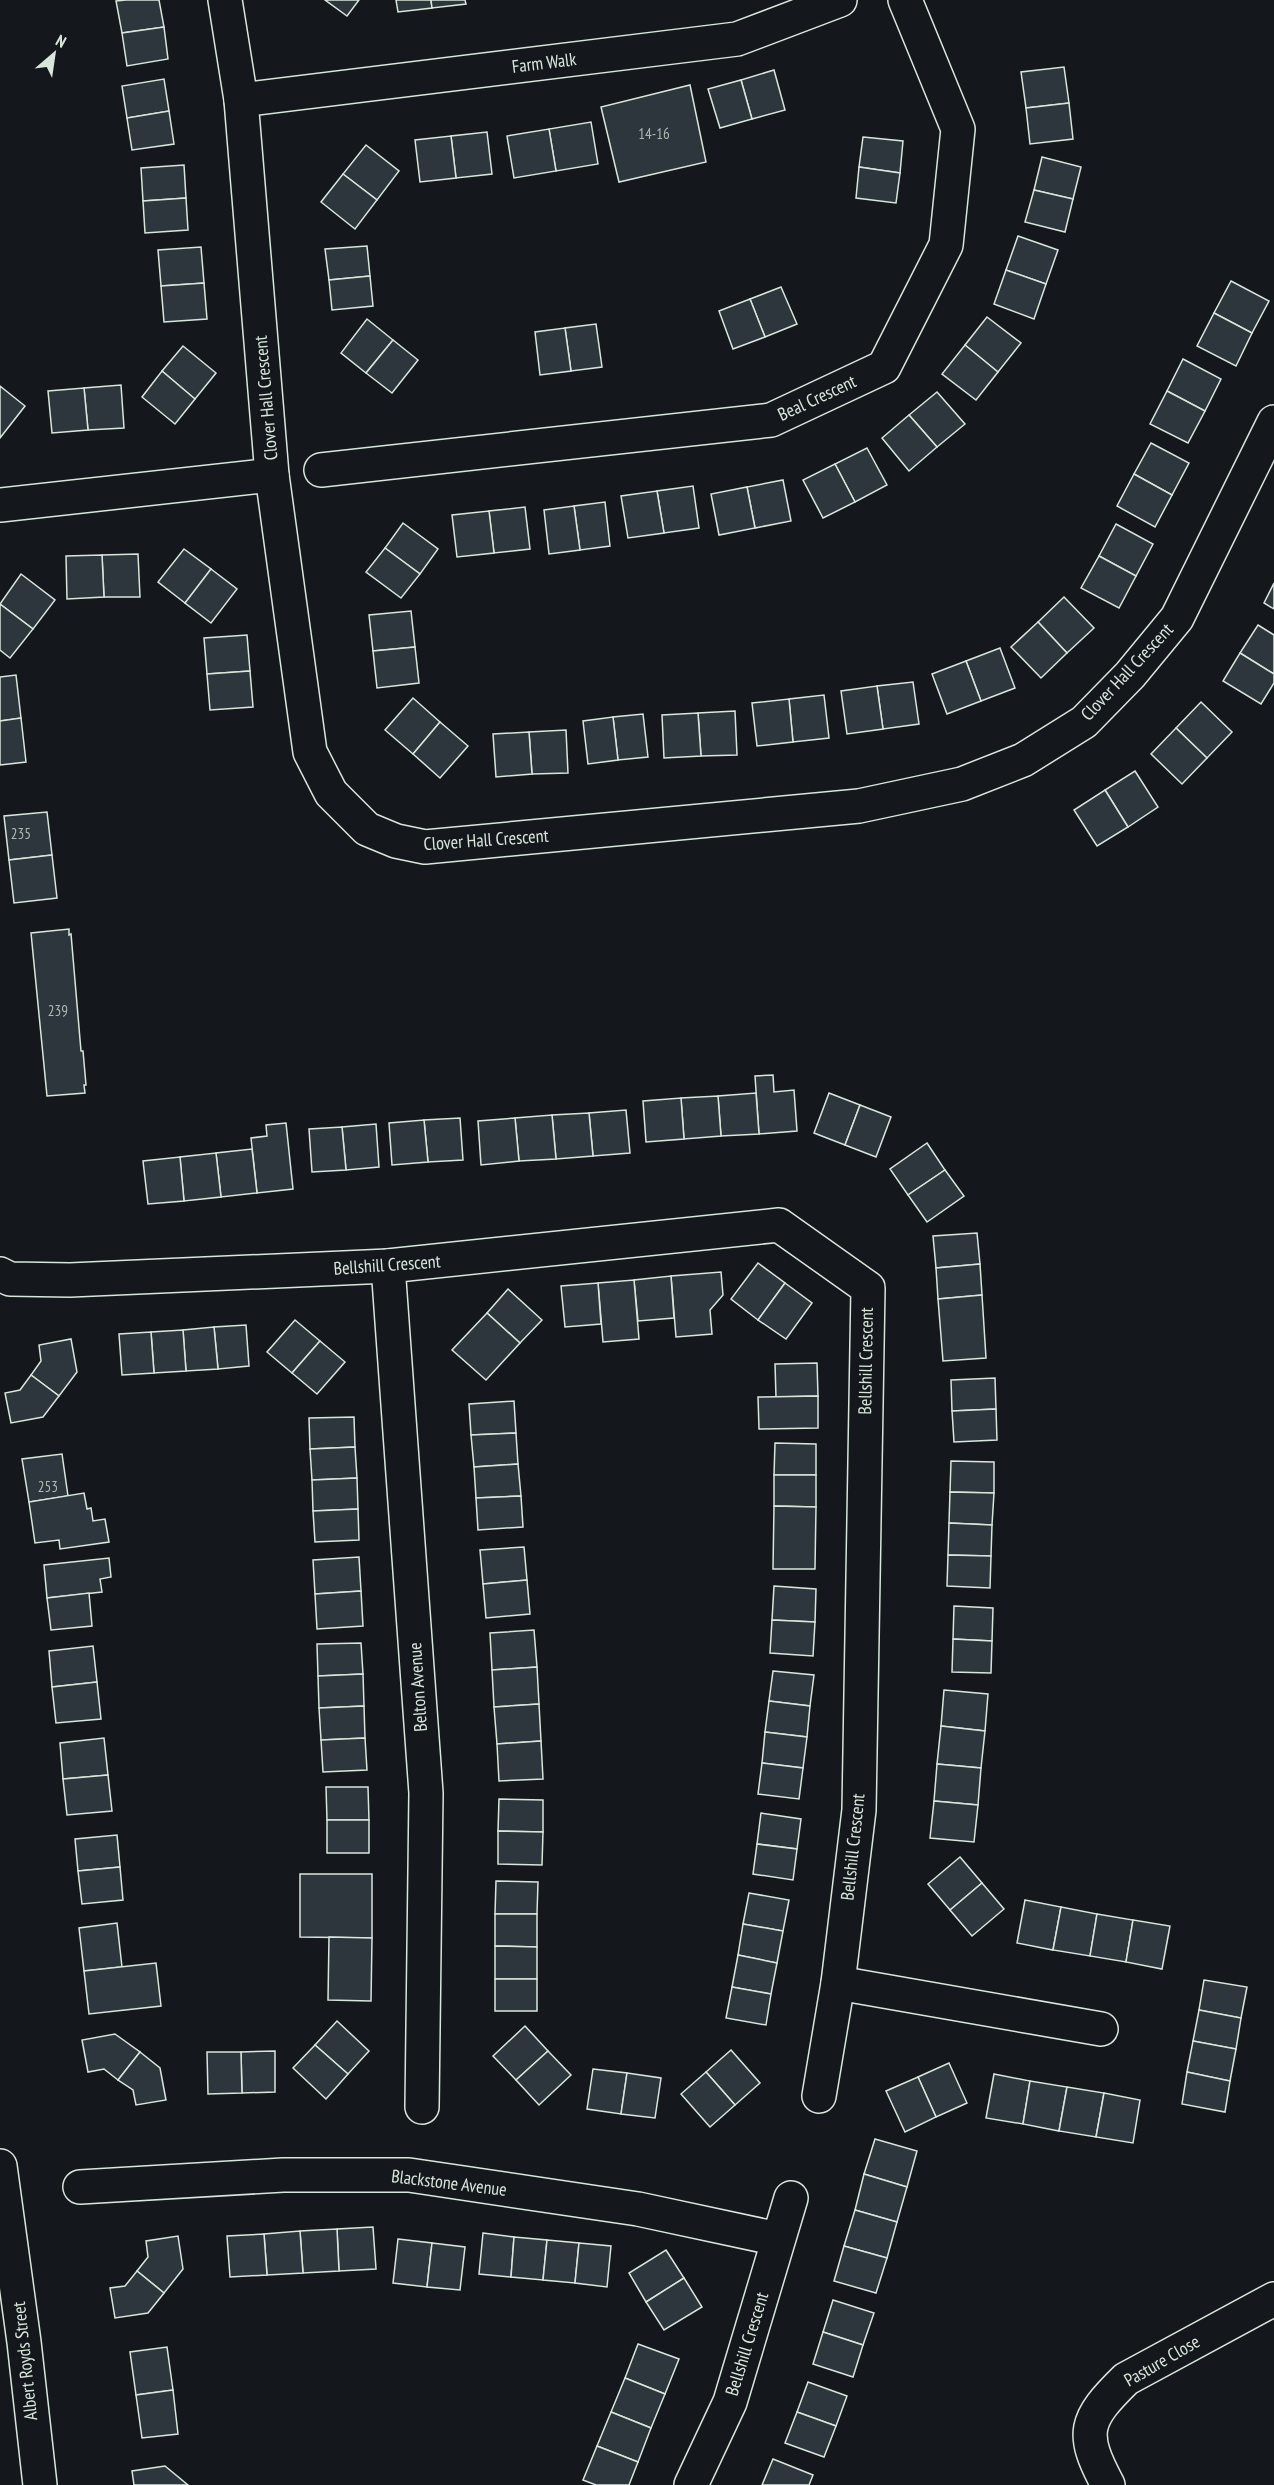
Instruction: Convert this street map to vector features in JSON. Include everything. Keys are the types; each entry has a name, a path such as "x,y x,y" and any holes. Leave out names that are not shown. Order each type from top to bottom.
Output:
{"street":[{"name":"Clover Hall Crescent","path":"225,0 241,100 272,475 310,752 331,794 367,829 396,841 425,847 860,806 962,784 1023,760 1084,722 1130,675 1177,618 1274,422"},
{"name":"Farm Walk","path":"241,100 737,39 840,0"},
{"name":"Beal Crescent","path":"321,470 771,420 884,367 946,245 958,129 905,0"},
{"path":"0,505 272,475"},
{"name":"Bellshill Crescent","path":"5,1277 70,1280 388,1266 779,1225 868,1288 859,1810 838,1983 819,2096"},
{"name":"Belton Avenue","path":"388,1266 426,1793 422,2108"},
{"path":"838,1983 1101,2029"},
{"name":"Blackstone Avenue","path":"80,2187 283,2175 414,2175 638,2209 778,2239"},
{"name":"Albert Royds Street","path":"2,2186 39,2485"},
{"name":"Bellshill Crescent","path":"692,2485 730,2402 790,2198"},
{"name":"Pasture Close","path":"1108,2485 1093,2458 1089,2435 1093,2416 1110,2395 1126,2379 1274,2299"}],"building":[{"path":"159,0 164,27 122,33 116,1"},
{"path":"325,0 359,0 347,16"},
{"path":"396,0 431,0 432,8 398,12"},
{"path":"431,0 465,0 466,4 432,8"},
{"path":"164,27 168,59 127,66 122,33"},
{"path":"1064,67 1069,103 1026,108 1021,72"},
{"path":"774,70 785,110 752,119 741,80"},
{"path":"164,79 169,111 127,118 122,86"},
{"path":"741,80 752,119 720,128 708,89"},
{"path":"690,85 706,162 619,182 601,107"},
{"path":"1069,103 1073,139 1030,144 1026,108"},
{"path":"169,111 174,144 132,150 127,118"},
{"path":"591,122 598,164 556,171 549,129"},
{"path":"549,129 556,171 514,178 507,136"},
{"path":"487,132 492,174 456,178 451,136"},
{"path":"451,136 456,178 420,182 415,140"},
{"path":"863,137 903,141 900,173 859,167"},
{"path":"366,145 399,171 377,200 343,174"},
{"path":"1042,157 1081,167 1073,199 1034,190"},
{"path":"184,165 186,198 143,201 141,168"},
{"path":"859,167 900,173 896,203 856,198"},
{"path":"343,174 377,200 355,229 321,202"},
{"path":"1034,190 1073,199 1065,232 1025,222"},
{"path":"186,198 188,230 145,233 143,201"},
{"path":"1018,236 1058,250 1046,284 1006,270"},
{"path":"367,246 370,276 329,280 325,249"},
{"path":"201,247 204,283 161,286 158,250"},
{"path":"1006,270 1046,284 1034,319 994,304"},
{"path":"370,276 373,306 332,310 329,280"},
{"path":"1231,281 1269,301 1252,333 1214,313"},
{"path":"204,283 207,319 164,322 161,286"},
{"path":"781,287 797,324 765,337 750,299"},
{"path":"750,299 765,337 733,349 719,311"},
{"path":"1214,313 1252,333 1236,366 1197,346"},
{"path":"987,317 1021,343 998,372 965,345"},
{"path":"367,319 393,340 366,373 341,353"},
{"path":"596,324 602,367 571,371 565,328"},
{"path":"565,328 571,371 540,375 535,332"},
{"path":"393,340 418,360 392,393 366,373"},
{"path":"965,345 998,372 976,400 942,374"},
{"path":"183,346 216,373 195,399 162,371"},
{"path":"1183,359 1221,379 1205,411 1167,391"},
{"path":"162,371 195,399 175,424 142,397"},
{"path":"121,385 124,428 88,430 84,388"},
{"path":"0,386 25,406 0,438"},
{"path":"84,388 88,430 52,433 48,391"},
{"path":"1167,391 1205,411 1188,443 1150,424"},
{"path":"937,392 965,424 937,447 909,415"},
{"path":"909,415 937,447 909,471 882,438"},
{"path":"1151,443 1189,463 1172,495 1134,474"},
{"path":"867,448 887,485 855,502 835,464"},
{"path":"835,464 855,502 823,518 803,480"},
{"path":"1134,474 1172,495 1155,527 1117,506"},
{"path":"783,480 791,521 755,528 747,487"},
{"path":"693,486 699,528 664,533 657,491"},
{"path":"747,487 755,528 719,535 711,494"},
{"path":"657,491 664,533 628,538 621,496"},
{"path":"605,502 610,546 580,550 574,506"},
{"path":"574,506 580,550 549,554 544,510"},
{"path":"525,507 530,549 494,553 489,511"},
{"path":"489,511 494,553 457,557 452,515"},
{"path":"403,523 438,549 420,574 385,548"},
{"path":"1116,524 1153,544 1136,576 1099,556"},
{"path":"385,548 420,574 401,598 366,572"},
{"path":"184,549 211,569 185,603 158,582"},
{"path":"138,554 140,597 104,597 102,555"},
{"path":"102,555 104,597 67,599 66,556"},
{"path":"1099,556 1136,576 1119,608 1081,588"},
{"path":"211,569 237,589 211,623 185,603"},
{"path":"21,574 55,600 33,629 0,604"},
{"path":"1274,583 1274,609 1264,603"},
{"path":"1064,597 1094,628 1067,653 1038,622"},
{"path":"0,604 33,629 10,658 0,650"},
{"path":"411,611 415,647 373,651 369,615"},
{"path":"1038,622 1067,653 1041,678 1011,647"},
{"path":"1258,625 1274,635 1274,674 1240,653"},
{"path":"247,635 250,671 207,674 204,638"},
{"path":"415,647 419,683 377,688 373,651"},
{"path":"1000,648 1015,688 981,701 966,661"},
{"path":"1240,653 1274,674 1274,683 1261,704 1223,681"},
{"path":"966,661 981,701 947,714 932,674"},
{"path":"250,671 253,707 210,710 207,674"},
{"path":"16,675 21,718 0,721 0,677"},
{"path":"913,682 919,724 883,729 877,686"},
{"path":"877,686 883,729 847,734 841,691"},
{"path":"824,695 829,738 793,742 789,699"},
{"path":"413,698 440,722 413,754 385,730"},
{"path":"789,699 793,742 757,746 752,703"},
{"path":"1201,702 1232,732 1207,758 1176,728"},
{"path":"735,711 737,755 701,756 698,713"},
{"path":"698,713 701,756 664,758 662,715"},
{"path":"643,714 648,757 618,760 613,717"},
{"path":"613,717 618,760 588,764 583,721"},
{"path":"21,718 26,762 0,765 0,721"},
{"path":"440,722 468,746 440,778 413,754"},
{"path":"1176,728 1207,758 1182,784 1151,754"},
{"path":"566,730 568,773 532,774 529,732"},
{"path":"529,732 532,774 496,777 493,734"},
{"path":"1135,771 1158,807 1128,827 1105,790"},
{"path":"1105,790 1128,827 1097,846 1074,810"},
{"path":"47,812 52,855 9,860 4,816"},
{"path":"52,855 57,898 14,903 9,860"},
{"path":"69,929 81,1051 83,1051 85,1093 47,1096 31,933"},
{"path":"773,1075 774,1092 794,1090 797,1131 759,1134 755,1076"},
{"path":"756,1093 759,1134 721,1136 718,1096"},
{"path":"829,1093 860,1105 845,1145 814,1133"},
{"path":"718,1096 721,1136 684,1139 681,1098"},
{"path":"681,1098 684,1139 646,1142 643,1101"},
{"path":"860,1105 891,1117 876,1157 845,1145"},
{"path":"626,1110 630,1153 593,1156 589,1113"},
{"path":"589,1113 593,1156 556,1159 552,1115"},
{"path":"552,1115 556,1159 519,1161 515,1118"},
{"path":"460,1118 463,1160 428,1162 424,1120"},
{"path":"515,1118 519,1161 481,1165 478,1121"},
{"path":"424,1120 428,1162 392,1165 389,1123"},
{"path":"286,1123 293,1189 257,1193 251,1138 267,1136 266,1125"},
{"path":"376,1124 379,1167 346,1170 342,1127"},
{"path":"342,1127 346,1170 312,1172 309,1129"},
{"path":"927,1143 945,1170 908,1195 890,1169"},
{"path":"252,1149 257,1193 221,1197 216,1153"},
{"path":"216,1153 221,1197 184,1201 180,1157"},
{"path":"180,1157 184,1201 148,1204 143,1161"},
{"path":"945,1170 964,1196 927,1222 908,1195"},
{"path":"977,1233 980,1264 936,1268 933,1236"},
{"path":"758,1263 785,1283 758,1320 731,1299"},
{"path":"980,1264 982,1295 938,1299 936,1268"},
{"path":"721,1272 723,1295 710,1310 712,1334 676,1337 671,1276"},
{"path":"671,1276 674,1318 638,1321 634,1280"},
{"path":"634,1280 639,1339 603,1342 598,1283"},
{"path":"598,1283 601,1324 565,1327 561,1286"},
{"path":"785,1283 812,1303 786,1339 758,1320"},
{"path":"508,1289 542,1320 520,1343 487,1313"},
{"path":"982,1295 986,1358 943,1361 938,1299"},
{"path":"487,1313 520,1343 486,1380 452,1350"},
{"path":"295,1320 320,1341 292,1373 267,1352"},
{"path":"246,1325 249,1366 218,1369 214,1327"},
{"path":"214,1327 218,1369 186,1371 183,1330"},
{"path":"183,1330 186,1371 154,1373 151,1332"},
{"path":"151,1332 154,1373 122,1375 119,1334"},
{"path":"71,1339 77,1372 59,1396 31,1375 41,1361 39,1345"},
{"path":"320,1341 345,1362 317,1394 292,1373"},
{"path":"817,1363 818,1396 776,1397 775,1364"},
{"path":"31,1375 59,1396 43,1417 11,1423 5,1393 20,1390"},
{"path":"995,1378 996,1409 952,1411 951,1380"},
{"path":"818,1396 818,1428 759,1429 758,1397"},
{"path":"514,1401 516,1433 471,1435 469,1404"},
{"path":"996,1409 997,1440 954,1442 952,1411"},
{"path":"354,1417 355,1447 310,1449 309,1418"},
{"path":"516,1433 518,1464 474,1467 471,1435"},
{"path":"775,1443 816,1444 816,1475 774,1475"},
{"path":"355,1447 357,1478 312,1480 310,1449"},
{"path":"62,1454 68,1496 29,1502 22,1459"},
{"path":"951,1461 994,1462 994,1493 950,1492"},
{"path":"518,1464 521,1496 476,1498 474,1467"},
{"path":"774,1475 816,1475 816,1507 774,1506"},
{"path":"357,1478 358,1509 313,1511 312,1480"},
{"path":"950,1492 994,1493 992,1525 949,1523"},
{"path":"84,1493 87,1509 91,1508 93,1521 105,1519 109,1542 60,1549 59,1540 35,1543 29,1502"},
{"path":"521,1496 523,1527 478,1530 476,1498"},
{"path":"774,1506 816,1507 815,1569 773,1569"},
{"path":"358,1509 359,1540 315,1542 313,1511"},
{"path":"949,1523 992,1525 991,1556 948,1555"},
{"path":"524,1547 527,1580 483,1584 480,1550"},
{"path":"948,1555 991,1556 990,1588 947,1586"},
{"path":"359,1557 361,1591 315,1594 313,1560"},
{"path":"109,1558 111,1577 100,1579 102,1592 47,1598 44,1565"},
{"path":"527,1580 530,1614 486,1618 483,1584"},
{"path":"774,1586 816,1589 815,1622 772,1620"},
{"path":"361,1591 363,1626 317,1629 315,1594"},
{"path":"89,1593 92,1626 51,1630 47,1598"},
{"path":"954,1606 993,1608 992,1641 953,1639"},
{"path":"772,1620 815,1622 813,1656 770,1653"},
{"path":"534,1630 537,1667 492,1670 490,1633"},
{"path":"953,1639 992,1641 991,1673 952,1672"},
{"path":"361,1643 363,1674 318,1676 317,1644"},
{"path":"93,1646 97,1682 52,1687 49,1651"},
{"path":"537,1667 539,1704 494,1707 492,1670"},
{"path":"773,1671 814,1675 810,1706 769,1701"},
{"path":"363,1674 364,1706 319,1708 318,1676"},
{"path":"97,1682 101,1719 56,1723 52,1687"},
{"path":"944,1690 988,1694 985,1731 941,1726"},
{"path":"769,1701 810,1706 807,1737 765,1732"},
{"path":"539,1704 541,1741 497,1744 494,1707"},
{"path":"364,1706 365,1738 321,1740 319,1708"},
{"path":"941,1726 985,1731 981,1768 937,1764"},
{"path":"765,1732 807,1737 803,1768 762,1763"},
{"path":"104,1738 108,1775 63,1779 60,1743"},
{"path":"365,1738 367,1770 323,1772 321,1740"},
{"path":"541,1741 543,1779 499,1781 497,1744"},
{"path":"762,1763 803,1768 799,1799 758,1794"},
{"path":"937,1764 981,1768 978,1805 934,1801"},
{"path":"108,1775 112,1811 67,1815 63,1779"},
{"path":"326,1787 368,1787 369,1820 327,1820"},
{"path":"499,1799 543,1800 543,1832 498,1831"},
{"path":"934,1801 978,1805 974,1842 930,1838"},
{"path":"761,1813 801,1819 797,1849 757,1844"},
{"path":"327,1820 369,1820 369,1853 327,1853"},
{"path":"498,1831 543,1832 542,1865 498,1864"},
{"path":"117,1835 120,1867 78,1871 75,1839"},
{"path":"757,1844 797,1849 793,1880 753,1874"},
{"path":"960,1857 982,1883 950,1910 928,1884"},
{"path":"120,1867 123,1900 82,1904 78,1871"},
{"path":"300,1874 372,1874 372,1938 300,1937"},
{"path":"496,1881 538,1882 537,1914 495,1914"},
{"path":"982,1883 1004,1909 972,1936 950,1910"},
{"path":"749,1893 789,1900 783,1931 743,1924"},
{"path":"1025,1900 1061,1907 1053,1950 1017,1943"},
{"path":"1061,1907 1097,1914 1090,1956 1053,1950"},
{"path":"495,1914 537,1914 537,1947 495,1946"},
{"path":"1097,1914 1133,1920 1126,1962 1090,1956"},
{"path":"1133,1920 1170,1926 1162,1969 1126,1962"},
{"path":"117,1923 122,1967 84,1971 79,1928"},
{"path":"743,1924 783,1931 777,1963 738,1955"},
{"path":"329,1937 372,1938 371,2001 328,2000"},
{"path":"495,1946 537,1947 537,1979 495,1979"},
{"path":"738,1955 777,1963 771,1994 732,1987"},
{"path":"156,1963 161,2006 89,2014 84,1971"},
{"path":"495,1979 537,1979 537,2011 495,2011"},
{"path":"1204,1980 1247,1987 1241,2018 1199,2010"},
{"path":"732,1987 771,1994 766,2025 726,2018"},
{"path":"1199,2010 1241,2018 1236,2049 1193,2041"},
{"path":"337,2021 369,2051 348,2074 315,2045"},
{"path":"525,2026 548,2051 516,2080 493,2056"},
{"path":"115,2034 140,2052 118,2080 104,2069 88,2072 82,2040"},
{"path":"1193,2041 1236,2049 1230,2081 1187,2072"},
{"path":"315,2045 348,2074 326,2099 293,2068"},
{"path":"731,2050 760,2083 735,2105 706,2072"},
{"path":"275,2051 275,2092 242,2093 241,2052"},
{"path":"548,2051 571,2075 539,2105 516,2080"},
{"path":"140,2052 160,2068 166,2100 136,2105 133,2090 118,2080"},
{"path":"207,2052 241,2052 242,2093 208,2094"},
{"path":"949,2063 967,2103 936,2117 918,2077"},
{"path":"593,2069 627,2073 621,2114 587,2109"},
{"path":"706,2072 735,2105 710,2127 681,2094"},
{"path":"1187,2072 1230,2081 1225,2112 1182,2104"},
{"path":"627,2073 661,2078 655,2118 621,2114"},
{"path":"994,2074 1030,2081 1023,2124 986,2118"},
{"path":"918,2077 936,2117 905,2132 886,2091"},
{"path":"1030,2081 1067,2087 1059,2131 1023,2124"},
{"path":"1067,2087 1104,2093 1096,2137 1059,2131"},
{"path":"1104,2093 1140,2100 1133,2143 1096,2137"},
{"path":"875,2139 917,2151 907,2187 864,2174"},
{"path":"864,2174 907,2187 897,2222 855,2210"},
{"path":"855,2210 897,2222 887,2258 844,2246"},
{"path":"373,2227 376,2269 339,2271 337,2229"},
{"path":"337,2229 339,2271 303,2273 300,2231"},
{"path":"300,2231 303,2273 267,2275 264,2234"},
{"path":"483,2233 514,2237 511,2277 479,2274"},
{"path":"264,2234 267,2275 230,2277 227,2236"},
{"path":"178,2236 183,2269 164,2293 137,2271 148,2257 146,2241"},
{"path":"514,2237 547,2240 543,2280 511,2277"},
{"path":"398,2239 432,2243 427,2287 393,2283"},
{"path":"547,2240 579,2243 575,2283 543,2280"},
{"path":"432,2243 465,2247 460,2290 427,2287"},
{"path":"579,2243 611,2246 607,2287 575,2283"},
{"path":"844,2246 887,2258 876,2293 834,2281"},
{"path":"666,2250 684,2278 646,2302 629,2273"},
{"path":"137,2271 164,2293 148,2313 115,2318 110,2288 125,2286"},
{"path":"684,2278 702,2307 664,2330 646,2302"},
{"path":"833,2300 874,2313 863,2345 823,2332"},
{"path":"823,2332 863,2345 853,2377 813,2364"},
{"path":"638,2344 679,2359 665,2394 625,2378"},
{"path":"167,2347 173,2390 136,2395 130,2352"},
{"path":"625,2378 665,2394 651,2428 611,2412"},
{"path":"808,2382 847,2396 836,2426 797,2412"},
{"path":"173,2390 178,2434 142,2438 136,2395"},
{"path":"611,2412 651,2428 638,2462 597,2446"},
{"path":"797,2412 836,2426 824,2457 785,2443"},
{"path":"597,2446 638,2462 629,2485 596,2485 583,2480"},
{"path":"773,2459 813,2475 809,2485 762,2485"},
{"path":"165,2466 188,2485 134,2485 132,2471"}]}
